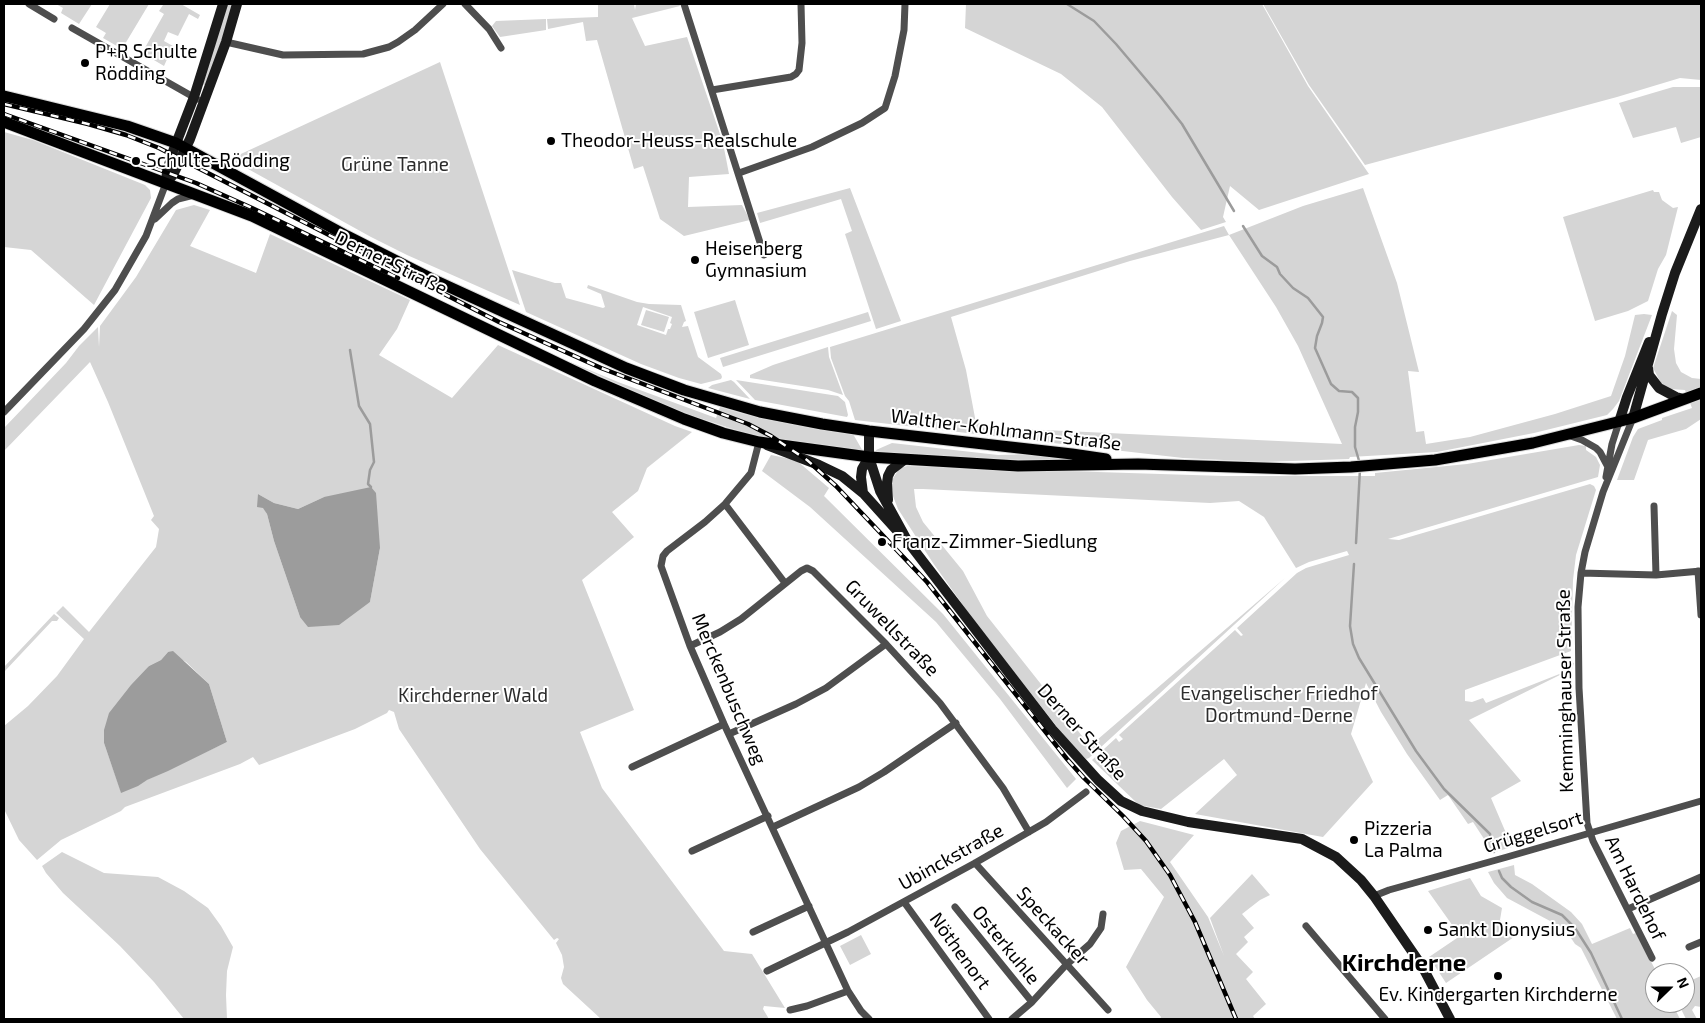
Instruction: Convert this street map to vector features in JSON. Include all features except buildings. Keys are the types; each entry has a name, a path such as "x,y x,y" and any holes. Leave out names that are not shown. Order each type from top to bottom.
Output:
{"main road":[{"path":"166,183 173,175 194,97 223,4"},
{"path":"181,145 204,102 226,42 237,4"},
{"name":"Derner Straße","path":"4,96 127,126 181,145 347,236 434,280 626,368 684,390 760,412 869,431"},
{"name":"Derner Straße","path":"4,122 252,216 656,408 723,433 759,442 869,457 880,491 908,542 1062,741 1098,780 1121,801 1142,811 1302,839 1336,857 1361,880 1374,896 1422,966 1450,1019"},
{"name":"Kemminghauser Straße","path":"1633,418 1675,273 1701,209"},
{"name":"Kemminghauser Straße","path":"1619,422 1627,397 1662,314"},
{"path":"1648,367 1649,375 1659,388 1684,399"},
{"name":"Walther-Kohlmann-Straße","path":"869,457 1018,466 1138,464 1270,469 1351,467 1470,455 1568,435 1633,418 1701,394"},
{"path":"863,494 861,477 862,469 869,457 869,431"},
{"name":"Walther-Kohlmann-Straße","path":"869,431 1072,454 1138,464"},
{"path":"759,442 842,476 863,494 908,542"},
{"path":"888,506 886,483 888,476 891,470 904,460"}],"street":[{"path":"29,4 54,19"},
{"path":"226,42 283,55 363,54 389,47 398,42 416,30 443,4"},
{"path":"465,4 489,29 501,48"},
{"path":"693,4 684,4 764,256"},
{"path":"712,90 791,77 796,74 799,70 802,43 801,4"},
{"path":"739,173 812,147 862,123 885,108 895,76 904,30 905,4"},
{"path":"72,28 204,102"},
{"path":"4,412 84,330 108,301 123,279 152,224 166,183"},
{"path":"152,224 172,203 184,197 197,194"},
{"name":"Kemminghauser Straße","path":"1590,832 1585,813 1579,678 1578,607 1581,573 1585,552 1604,492 1633,418"},
{"name":"Kemminghauser Straße","path":"1604,492 1612,444 1619,422"},
{"path":"1568,435 1596,448 1608,467"},
{"name":"Merckenbuschweg","path":"759,442 751,473 725,504 667,551 663,556 661,566 690,646 724,724 848,991 869,1019"},
{"path":"725,504 785,584"},
{"path":"1654,506 1656,575"},
{"name":"Gruwellstraße","path":"690,646 720,632 741,619 801,571 807,568 813,571 886,644 956,722 1000,784 1029,832"},
{"path":"1581,573 1656,575 1699,571 1701,615"},
{"path":"729,734 796,704 826,688 886,644"},
{"path":"773,827 859,787 956,722"},
{"path":"632,767 724,724"},
{"name":"Ubinckstraße","path":"827,943 1029,832 1061,812 1086,792"},
{"name":"Grüggelsort","path":"1374,896 1389,890 1701,801"},
{"path":"692,851 768,816"},
{"name":"Am Hardehof","path":"1590,832 1652,958"},
{"name":"Speckacker","path":"975,863 1108,1010"},
{"path":"1628,909 1701,877"},
{"name":"Nöthenort","path":"904,902 989,1019"},
{"path":"753,932 809,906"},
{"name":"Osterkuhle","path":"955,907 1032,1002"},
{"path":"1012,1019 1032,1002 1066,965 1097,936 1103,921 1103,914"},
{"path":"1306,926 1386,1019"},
{"path":"1689,947 1701,942"},
{"path":"768,971 827,943"},
{"path":"790,1010 848,991"}],"green space":[{"path":"56,4 92,4 79,24 61,13 63,8"},
{"path":"110,4 149,4 122,49 103,38 106,33 96,27"},
{"path":"161,4 181,4 200,15 198,19 189,14 178,36 168,32 164,41 173,46 164,66 142,53 164,14 159,11 163,5"},
{"path":"226,4 234,4 206,86 202,84"},
{"path":"598,4 634,4 635,10 636,4 679,4 680,6 632,18 645,46 687,37 723,143 729,174 689,177 688,207 742,205 750,220 684,236 660,219 643,166 634,169 597,40 586,41 583,22 548,29 547,19 598,17"},
{"path":"966,4 1262,4 1308,86 1369,174 1259,210 1230,186 1223,217 1226,222 1201,230 1172,197 1102,107 1061,74 965,28"},
{"path":"1263,4 1701,4 1701,80 1680,78 1617,97 1365,165 1309,85"},
{"path":"546,19 546,30 500,37 492,26 496,21"},
{"name":"Grüne Tanne","path":"440,62 520,305 371,237 230,159"},
{"path":"1673,87 1701,87 1701,137 1681,143 1676,127 1633,138 1619,103"},
{"path":"4,132 33,140 145,185 150,190 151,198 94,305 31,250 4,247"},
{"path":"850,188 901,321 876,329 845,234 852,231 841,199 760,223 757,213"},
{"path":"1363,188 1397,283 1419,372 1408,371 1416,432 1424,431 1426,444 1470,437 1555,414 1611,396 1625,356 1635,315 1652,315 1619,401 1607,415 1534,433 1437,452 1350,457 1349,459 1264,462 1183,458 855,420 831,358 830,347 1224,226 1229,235 1303,206","holes":["1229,235 1276,307 1298,346 1342,444 1023,429 976,423 966,370 951,317 1130,261"]},
{"path":"1653,190 1654,192 1659,192 1662,200 1673,208 1678,207 1666,255 1658,269 1648,301 1628,311 1595,321 1563,217"},
{"name":"Kirchderner Wald","path":"194,205 210,210 190,246 256,273 270,234 410,300 397,329 379,355 452,398 498,345 692,432 647,468 638,491 612,512 634,537 582,580 634,710 580,732 602,788 724,951 752,954 785,1008 764,1006 763,1009 769,1019 601,1019 563,984 561,978 564,967 562,955 556,943 559,939 554,940 480,849 399,729 394,712 389,710 387,713 355,729 259,765 253,757 240,764 125,807 121,811 61,840 37,860 19,840 4,809 4,726 28,706 57,676 84,639 56,613 63,606 89,632 156,547 159,529 151,520 154,516 90,362 4,451 4,428 98,327 99,347 100,326 136,277 176,210","holes":["258,494 274,503 298,509 324,497 380,548 370,602 300,617 274,541 267,514","168,652 186,662 209,684 227,742 121,792 104,743 149,666 161,660"]},
{"path":"512,270 555,283 561,283 566,298 603,308 605,307 601,294 587,288 588,285 637,302 681,305 686,321 682,327 688,326 698,357 721,374 722,377 721,379 701,384 679,378 641,364 526,312","holes":["643,307 672,317 670,323 672,324 666,335 637,325"]},
{"path":"735,300 749,345 708,358 694,312"},
{"path":"646,310 669,317 664,332 641,325"},
{"path":"1672,311 1677,315 1674,349 1676,363 1681,372 1692,378 1701,379 1701,419 1686,429 1648,440 1634,480 1617,480 1633,437 1638,429 1662,420 1662,418 1692,408 1685,390 1670,389 1661,383 1653,368"},
{"path":"868,312 871,321 723,367 720,358"},
{"path":"828,347 829,357 843,395 828,390 750,378 750,375 773,365"},
{"path":"563,359 618,382 716,418 720,407 744,414 853,434 864,453 754,436 675,410"},
{"path":"731,380 750,399 708,388 712,385"},
{"path":"736,380 838,396 845,402 848,415 847,417 755,400"},
{"path":"892,443 998,455 1037,454 1112,463 877,455 876,450"},
{"name":"Evangelischer Friedhof Dortmund-Derne","path":"1579,445 1586,446 1586,450 1596,457 1600,465 1598,477 1388,539 1399,540 1590,484 1596,490 1576,555 1573,580 1571,651 1465,690 1465,701 1472,702 1483,698 1486,703 1567,671 1565,665 1571,662 1574,663 1572,669 1469,720 1521,781 1491,798 1512,847 1488,854 1486,842 1473,822 1468,824 1448,795 1440,800 1407,754 1381,712 1366,683 1351,734 1373,782 1323,837 1195,814 1237,775 1224,759 1161,809 1139,805 1092,760 1116,738 1119,742 1123,739 1119,735 1235,630 1241,636 1243,635 1237,628 1297,573 1306,568 1349,555 1347,551 1309,562 1296,568 1264,517 1239,501 1210,503 914,489 916,507 923,522 963,571 987,616 1090,746 1285,578 1086,759 1065,737 975,622 933,563 898,509 893,496 891,481 900,468 907,466 1224,476 1375,476 1375,473 1467,464"},
{"path":"771,455 796,460 829,488 824,496 943,614 1076,779 1067,788 1000,699 936,622 810,507 762,471"},
{"path":"54,614 59,618 57,621 52,621 4,672 4,667"},
{"path":"1140,821 1194,835 1170,862 1208,917 1224,956 1210,918 1252,874 1270,895 1242,914 1254,928 1244,937 1248,942 1236,954 1253,972 1246,979 1266,1004 1253,1016 1255,1019 1160,1019 1161,1017 1147,1000 1126,967 1164,897 1141,869 1124,870 1116,843 1121,831"},
{"path":"62,852 104,873 158,877 184,891 208,908 233,947 227,971 227,1019 184,1019 154,982 120,946 63,893 46,873 42,866"},
{"path":"1514,865 1515,875 1532,884 1571,912 1582,924 1592,944 1630,928 1633,934 1636,933 1652,963 1645,963 1645,1013 1677,1013 1680,1019 1617,1019 1581,948 1575,944 1565,929 1507,898 1494,883 1488,872"},
{"path":"1470,878 1481,896 1502,908 1500,920 1514,937 1446,983 1429,957 1460,936 1428,891"},
{"path":"861,935 871,954 850,965 840,946"},
{"path":"1701,976 1701,1007 1695,1006 1695,979"},
{"path":"1683,1013 1694,1013 1697,1019 1686,1019"}],"shaded area":[{"path":"371,487 376,493 380,548 370,602 339,625 308,627 300,617 274,541 267,514 263,508 257,507 258,494 274,503 298,509 324,497"},
{"path":"173,651 209,684 227,742 121,793 104,743 104,730 109,713 149,666 161,660 168,652"}],"waterway":[{"path":"1067,4 1094,21 1160,96 1182,124 1234,211"},
{"path":"1243,226 1262,256 1277,267 1280,274 1293,288 1308,298 1323,317 1315,348 1331,384 1339,391 1352,392 1358,398 1355,447 1360,464"},
{"path":"350,350 359,406 370,424 374,462 370,470 368,484 371,487"},
{"path":"1356,543 1360,469"},
{"path":"1354,564 1350,626 1353,644 1359,658 1416,751 1444,789 1490,834 1494,852"},
{"path":"1499,871 1502,878 1511,887 1532,902 1562,915 1575,928 1591,953 1622,1019"}],"railway":[{"path":"4,104 88,124 126,135 159,148 499,322 601,368 748,424 771,436 807,460 836,486 927,582 1067,759 1146,841 1170,875 1195,922 1236,1019"},
{"path":"4,114 196,183 398,278"}],"place":[{"name":"P+R Schulte Rödding","path":"85,63"},
{"name":"Theodor-Heuss-Realschule","path":"551,141"},
{"name":"Schulte-Rödding","path":"136,161"},
{"name":"Heisenberg Gymnasium","path":"695,260"},
{"name":"Franz-Zimmer-Siedlung","path":"882,542"},
{"name":"Pizzeria La Palma","path":"1354,840"},
{"name":"Sankt Dionysius","path":"1428,930"},
{"name":"Ev. Kindergarten Kirchderne","path":"1498,976"}],"district":[{"name":"Kirchderne","path":"1404,963"}]}
